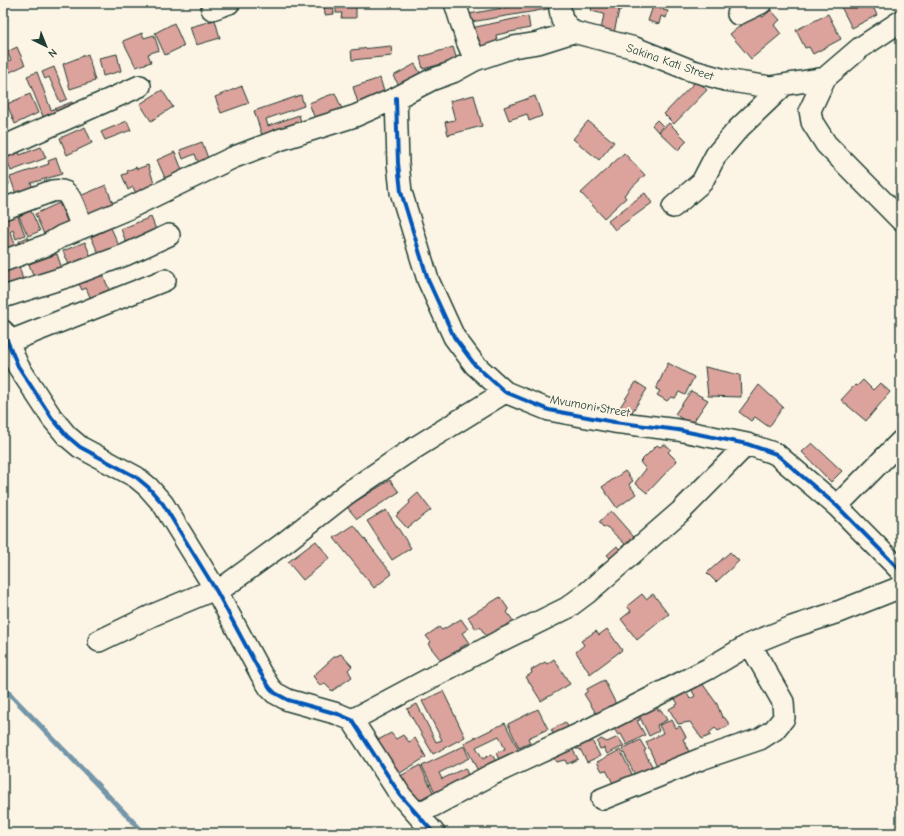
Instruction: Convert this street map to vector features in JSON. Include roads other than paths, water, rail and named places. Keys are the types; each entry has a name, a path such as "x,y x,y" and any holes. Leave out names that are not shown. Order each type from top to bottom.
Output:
{"street":[{"path":"455,3 467,41 475,60"},
{"path":"3,261 34,250 126,209 232,158 279,140 355,116 396,98 431,80 453,72 475,60 513,47 538,43 573,32 562,20 560,3"},
{"path":"738,14 761,3"},
{"path":"901,21 860,48 825,78 810,110 812,122 826,144 901,220"},
{"name":"Sakina Kati Street","path":"573,32 635,48 690,70 725,80 770,87 825,78"},
{"path":"673,207 702,182 716,155 738,129 784,85"},
{"path":"3,147 140,86"},
{"name":"Mvumoni Street","path":"396,98 398,163 401,192 428,280 454,337 475,365 505,392 549,410 614,422 678,430 747,444 776,454 837,506 901,571"},
{"path":"3,209 52,191 60,190 65,192 70,198 82,228"},
{"path":"3,297 69,276 125,255 169,235"},
{"path":"165,280 6,336 18,366 32,389 67,436 80,447 136,477 148,487 163,504 216,591 270,688 275,693 288,700 338,714 352,720 401,796 434,833"},
{"path":"99,641 153,615 216,591 284,543 349,492 406,454 505,392"},
{"path":"837,506 901,441"},
{"path":"352,720 572,604 587,593 680,512 747,444"},
{"path":"418,814 493,774 588,730 708,670 750,644 792,627 838,612 901,588"},
{"path":"602,799 701,759 760,739 774,730 784,718 783,702 750,644"}],"waterway":[{"path":"3,687 144,833"}]}
